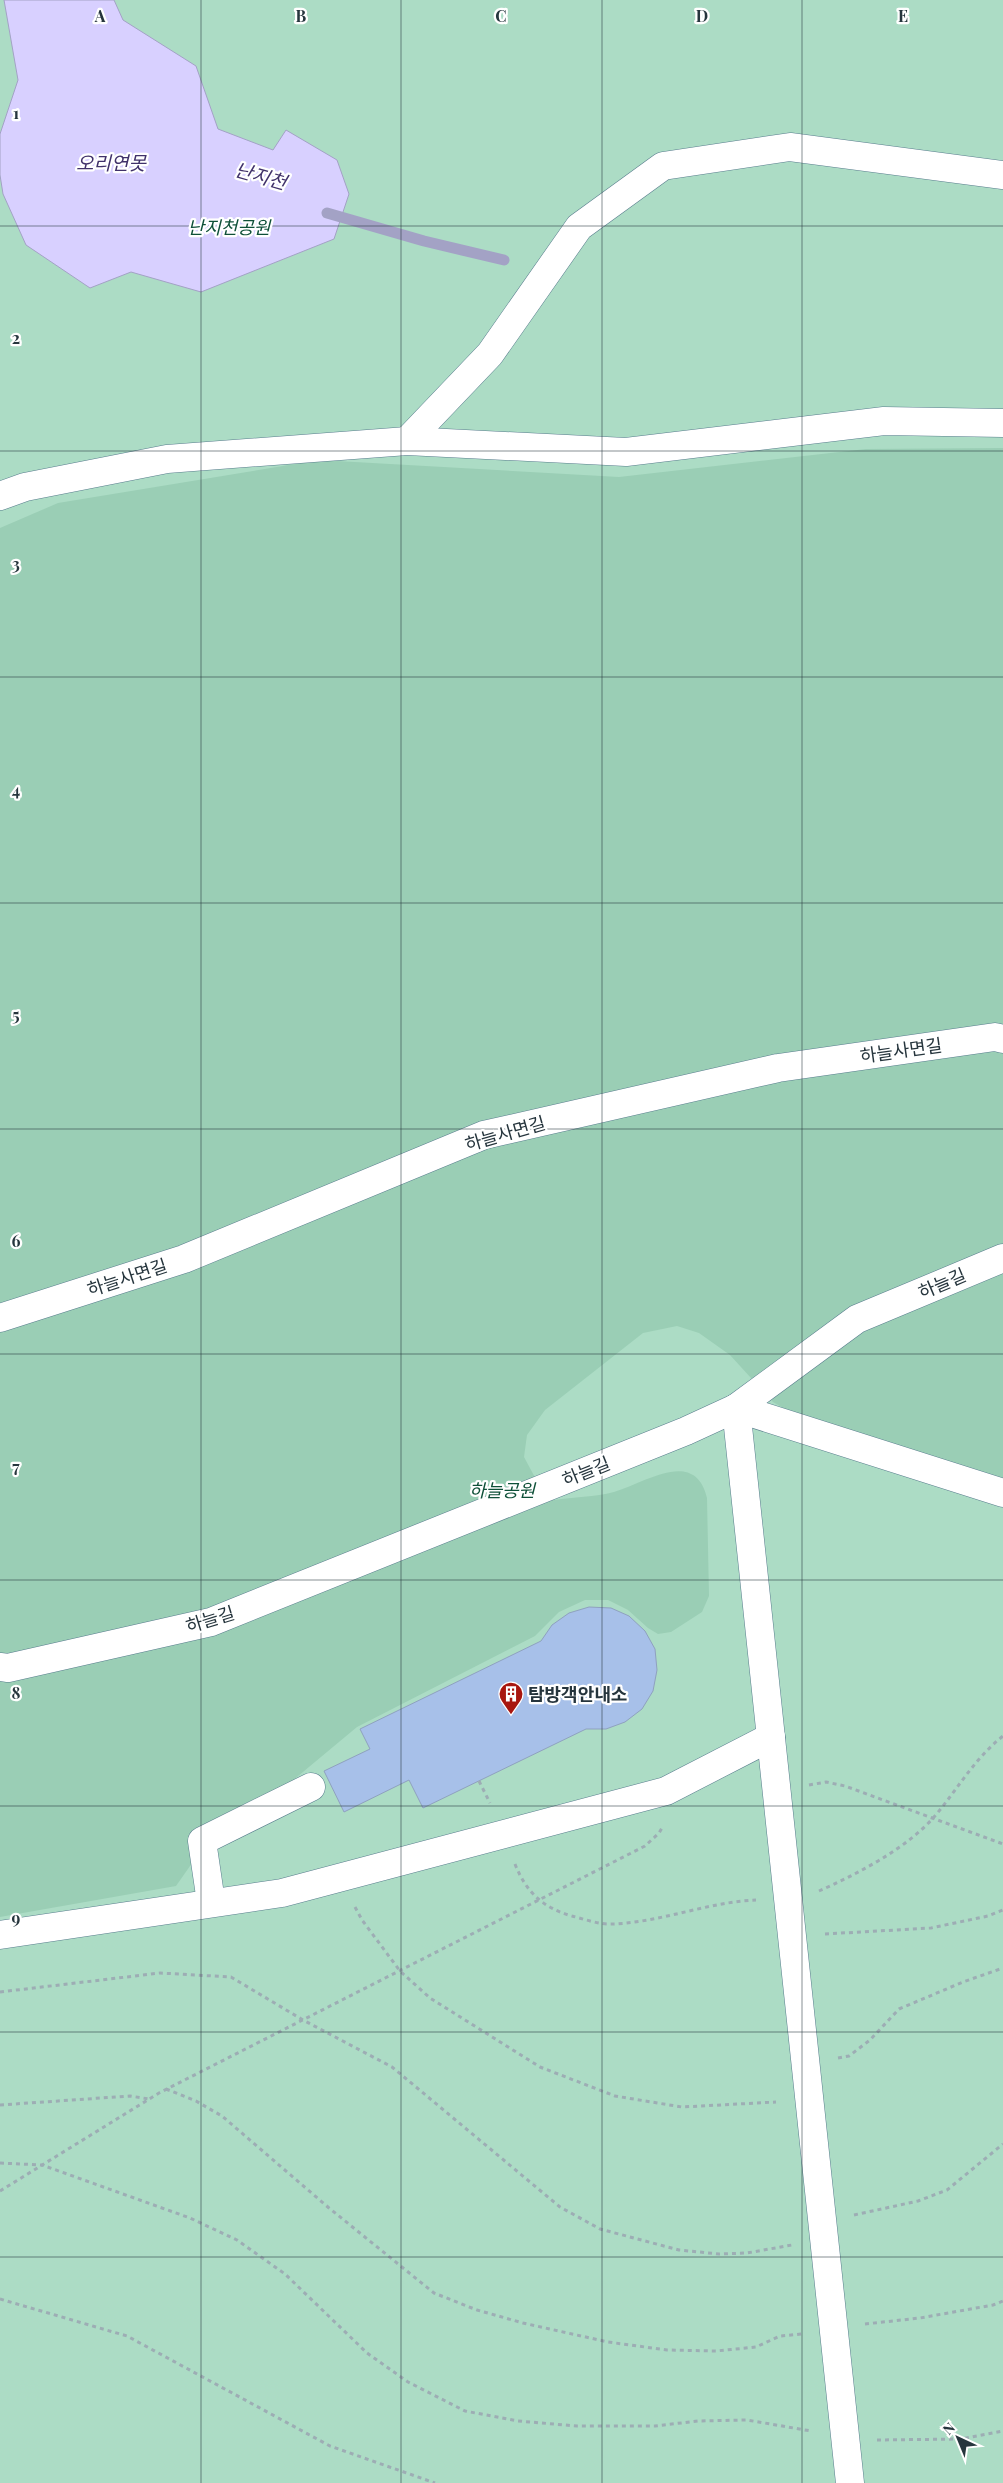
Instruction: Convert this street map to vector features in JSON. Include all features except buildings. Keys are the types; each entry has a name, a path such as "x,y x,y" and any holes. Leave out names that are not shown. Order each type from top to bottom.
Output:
{"street":[{"path":"407,441 490,354 579,227 663,166 790,148 1003,174"},
{"path":"0,496 25,487 167,459 407,441 626,452 884,421 1003,423"},
{"name":"하늘사면길","path":"0,1318 184,1259 484,1135 778,1068 995,1037 1003,1039"},
{"name":"하늘길","path":"0,1667 8,1668 211,1622 686,1431 736,1408 857,1319 1003,1258"},
{"path":"850,2483 736,1408 1003,1493"},
{"path":"0,1935 211,1902 282,1893 666,1791 771,1737"},
{"path":"211,1902 202,1841 311,1787"}],"path":[{"path":"776,1791 826,1782 845,1786 1003,1844"},
{"path":"0,2191 166,2089 645,1846 659,1833 666,1820 668,1806 666,1791"},
{"path":"340,1877 362,1920 400,1971 430,1998 540,2067 615,2096 682,2107 738,2105 809,2099"},
{"path":"793,1942 832,1932 931,1928 988,1916 1003,1910"},
{"path":"805,2062 849,2056 870,2040 899,2009 1003,1968"},
{"path":"0,1992 160,1973 231,1977 303,2020 392,2067 560,2207 600,2229 679,2250 719,2254 747,2253 803,2244 822,2223 918,2201 948,2190 1003,2144"},
{"path":"166,2089 196,2101 222,2116 434,2293 477,2310 523,2323 589,2338 667,2350 716,2351 756,2347 780,2336 800,2334 835,2337 862,2324 920,2318 993,2305 1003,2301"},
{"path":"0,2105 130,2096 149,2099"},
{"path":"0,2163 42,2165 190,2218 237,2240 285,2274 367,2353 408,2382 465,2411 518,2421 577,2426 656,2426 698,2421 747,2420 846,2436 891,2441 962,2439 1003,2431"},
{"path":"0,2299 127,2336 330,2446 435,2483"}],"green space":[{"name":"하늘공원","path":"0,0 1003,0 1003,2483 0,2483"},
{"path":"1003,448 1003,1496 795,1415 773,1402 730,1355 699,1333 677,1326 643,1333 545,1410 527,1435 524,1457 545,1496 554,1500 614,1492 668,1472 680,1471 692,1474 701,1483 707,1498 709,1596 702,1612 671,1632 658,1634 648,1628 628,1610 608,1600 585,1600 559,1612 535,1636 357,1727 190,1866 176,1886 0,1917 0,528 58,503 319,460 619,477 866,449"}],"water":[{"name":"오리연못","path":"4,0 114,0 123,20 196,66 218,129 273,150 286,130 337,160 349,194 334,239 201,292 131,272 90,288 26,245 3,194 0,175 0,134 18,80"}],"waterway":[{"name":"난지천","path":"327,213 424,241 504,260"}],"place":[{"name":"탐방객안내소","path":"511,1715"}],"park label":[{"name":"난지천공원","path":"229,227"}]}
